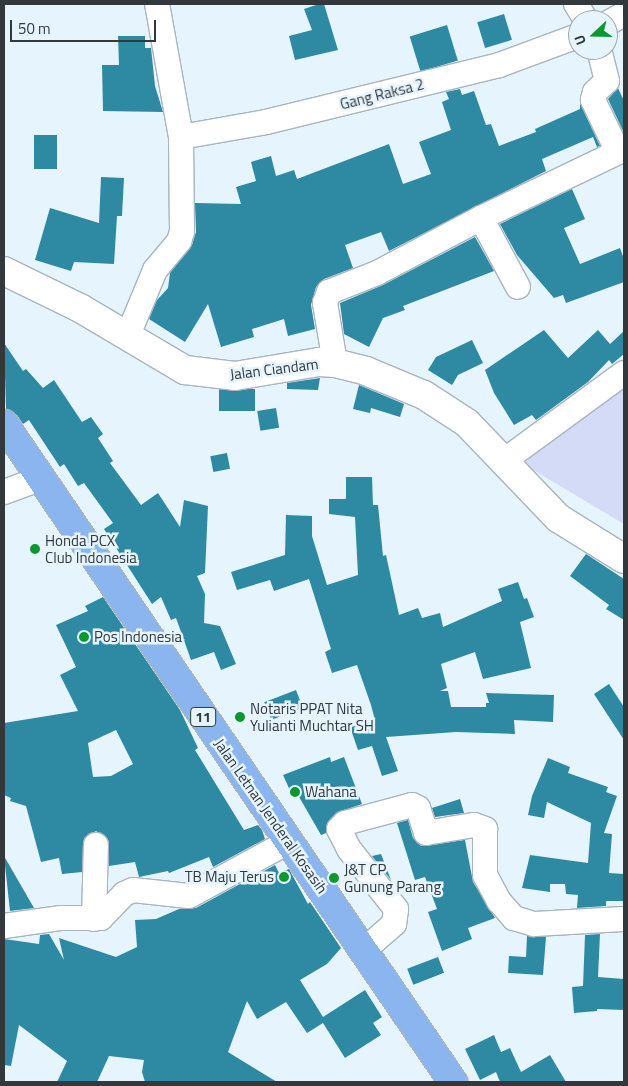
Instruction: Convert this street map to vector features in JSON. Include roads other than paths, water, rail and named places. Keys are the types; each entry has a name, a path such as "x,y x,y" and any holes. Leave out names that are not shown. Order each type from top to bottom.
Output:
{"highway":[{"name":"Jalan Letnan Jenderal Kosasih","path":"4,424 453,1082"}],"street":[{"path":"128,336 155,270 179,241 182,232 181,137 157,4"},
{"name":"Gang Raksa 2","path":"181,137 266,122 499,65 568,40"},
{"path":"335,363 325,303 329,292 377,273 481,218 621,150 593,100 595,92 607,81 602,60"},
{"path":"481,218 518,287"},
{"name":"Jalan Ciandam","path":"4,271 56,294 173,364 202,374 235,376 318,362 335,363 366,371 442,404 467,423 505,460 558,518 624,559"},
{"path":"505,460 624,373"},
{"path":"4,492 42,478"},
{"path":"364,950 394,924 396,909 349,850 339,829 345,823 412,805 418,808 426,833 474,825 485,829 485,874 499,901 514,918 534,924 624,919"},
{"path":"4,926 61,918 94,919 106,916 129,891 182,896 195,894 288,842"},
{"path":"94,919 96,845"}],"place":[{"name":"Honda PCX Club Indonesia","path":"35,549"},
{"name":"Pos Indonesia","path":"84,637"},
{"name":"Notaris PPAT Nita Yulianti Muchtar SH","path":"240,717"},
{"name":"Wahana","path":"295,792"},
{"name":"TB Maju Terus","path":"284,877"},
{"name":"J&T CP Gunung Parang","path":"334,878"}]}
